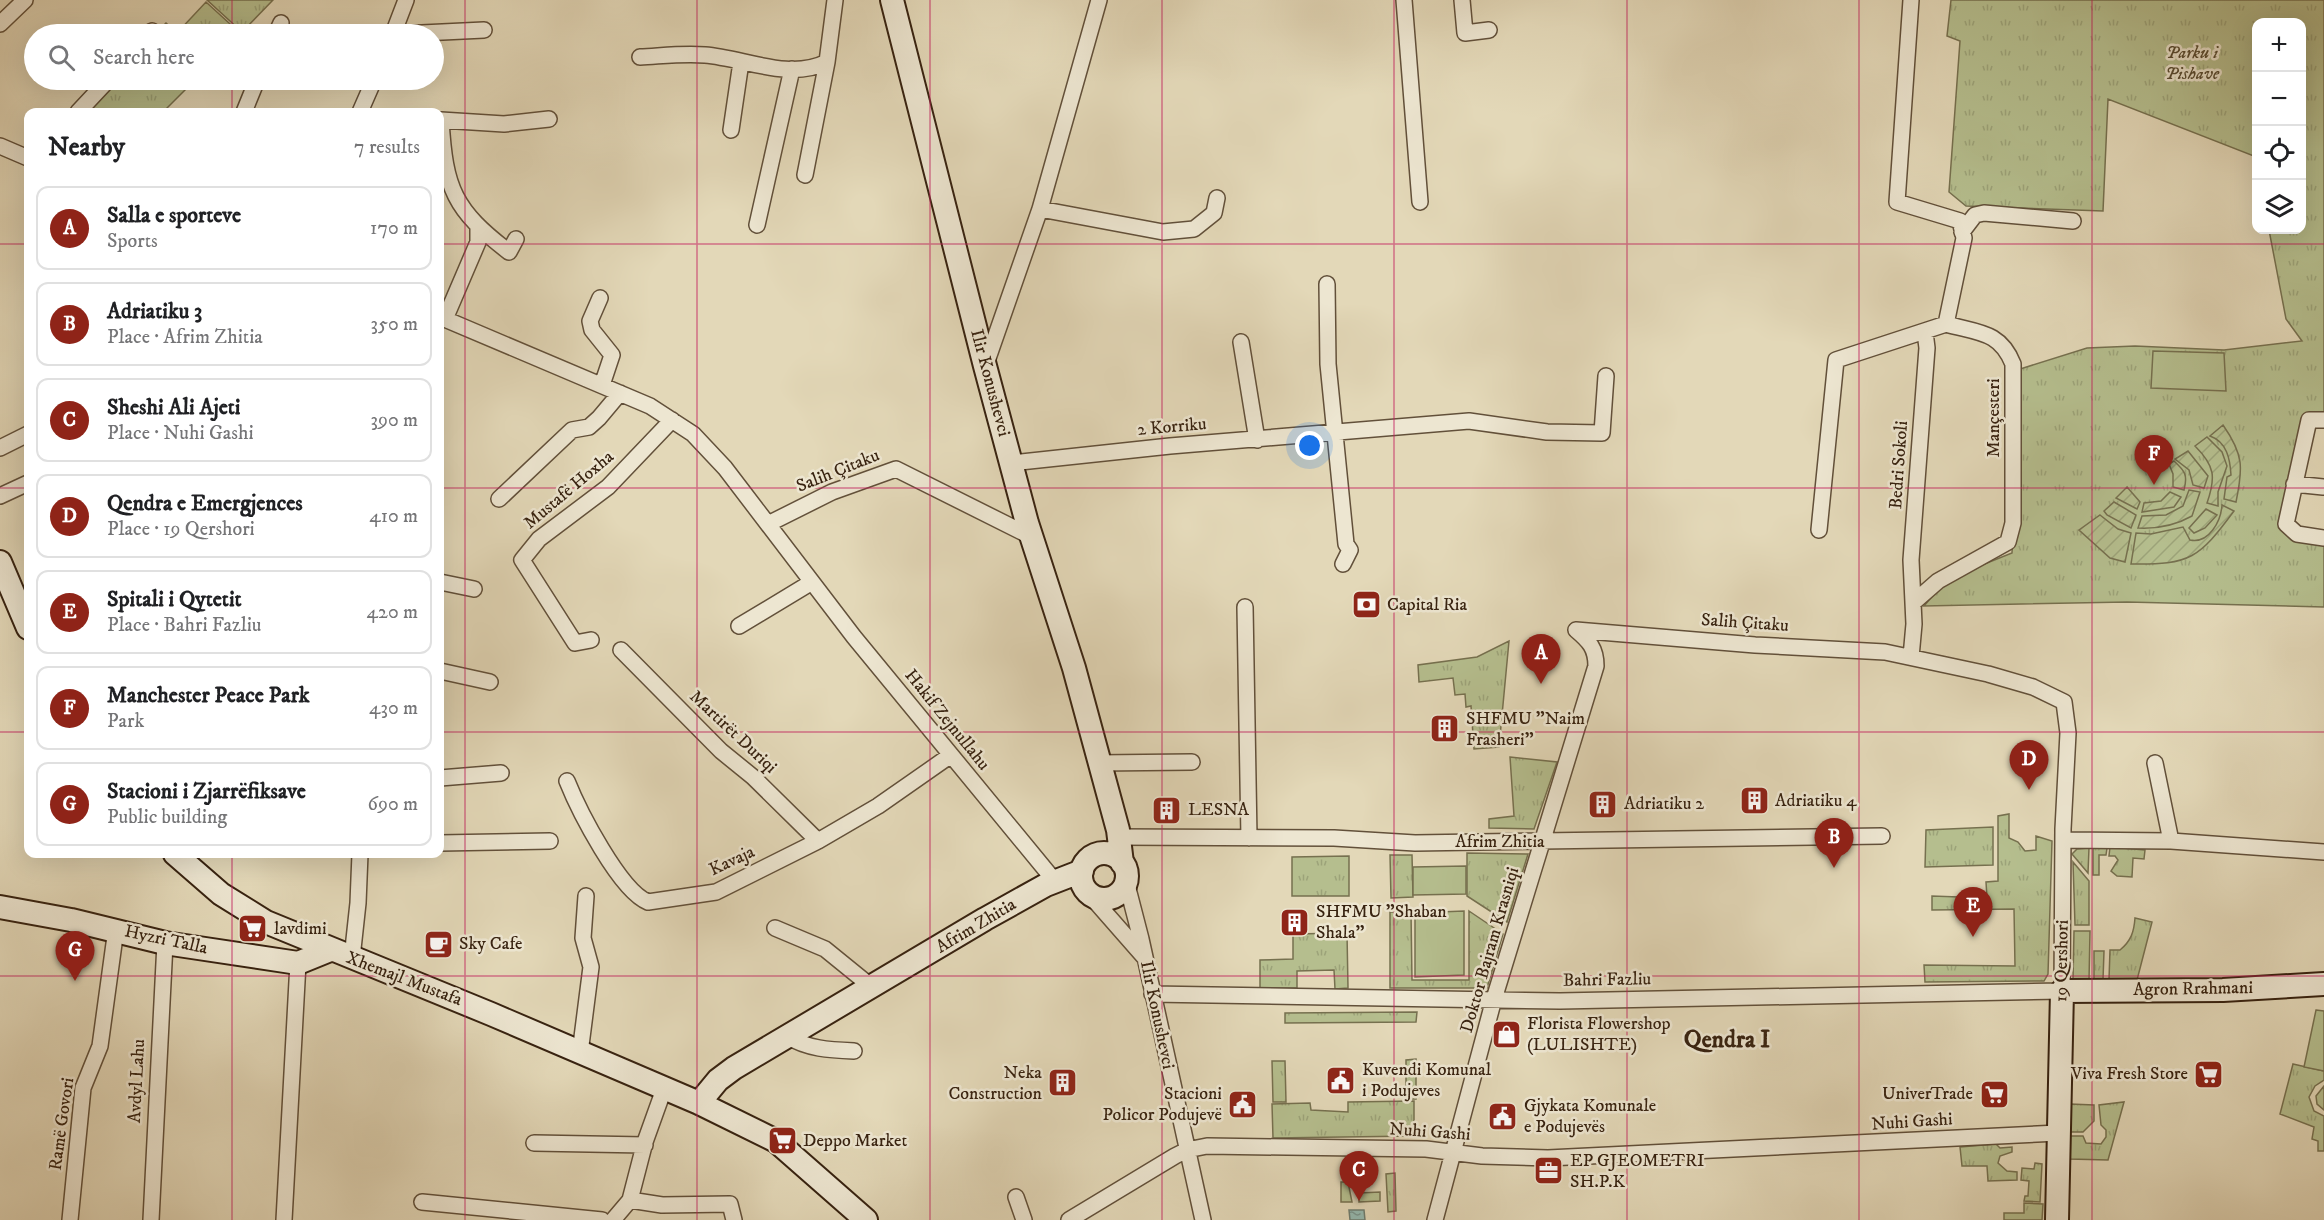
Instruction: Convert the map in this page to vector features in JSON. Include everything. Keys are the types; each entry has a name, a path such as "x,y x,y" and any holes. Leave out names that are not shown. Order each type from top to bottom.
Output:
{"street":[{"path":"0,24 25,0"},
{"path":"397,24 406,0"},
{"path":"805,175 827,62 835,0"},
{"name":"Ilir Konushevci","path":"892,0 985,366 1032,536 1068,646 1118,837"},
{"path":"985,366 1040,209 1099,0"},
{"path":"1407,0 1420,202"},
{"path":"1462,0 1465,33 1489,30"},
{"path":"1819,530 1836,360 1946,324 1964,238 1960,221 1897,202 1911,0"},
{"path":"444,32 484,30"},
{"path":"640,57 705,55 792,69 814,69 827,62"},
{"path":"731,130 741,62"},
{"path":"757,225 792,69"},
{"path":"82,108 99,90"},
{"path":"246,108 253,90"},
{"path":"362,108 370,90"},
{"path":"444,120 504,124 549,119"},
{"path":"0,146 24,156"},
{"path":"444,162 452,191 461,207 478,228 509,252 516,239"},
{"path":"1040,209 1163,232 1194,229 1214,213 1216,198"},
{"path":"1962,232 1975,215 1984,213 2073,221"},
{"path":"444,314 478,242 478,228"},
{"path":"1327,284 1328,364 1346,544 1350,550 1344,564"},
{"path":"600,298 590,321 592,330 612,355 602,385"},
{"name":"Hakif Zejnullahu","path":"444,319 650,406 704,444 812,582 1049,874 1052,882"},
{"name":"Mançesteri","path":"1914,602 1938,581 2008,542 2013,523 2013,364 2007,348 1999,340 1946,324"},
{"name":"Bedri Sokoli","path":"1914,602 1911,560 1927,348 1925,332"},
{"path":"1241,342 1257,440"},
{"name":"2 Korriku","path":"1012,463 1336,431 1469,421 1547,432 1602,433 1606,376"},
{"path":"499,499 572,430 589,427 594,423 620,393"},
{"name":"Mustafë Hoxha","path":"591,640 574,643 522,560 539,539 608,487 672,420"},
{"path":"2324,420 2309,420 2286,525 2297,534 2324,538"},
{"path":"0,448 24,436"},
{"name":"Salih Çitaku","path":"768,524 832,492 896,470 919,478 1032,536"},
{"path":"2294,484 2323,487"},
{"path":"0,496 24,485"},
{"path":"0,562 23,598"},
{"path":"739,626 812,582"},
{"path":"444,583 474,589"},
{"path":"1911,657 1914,602"},
{"path":"1245,607 1249,838"},
{"name":"Salih Çitaku","path":"1576,630 1755,645 1845,648 1911,657 1988,674 2033,687 2064,702"},
{"name":"Doktor Bajram Krasniqi","path":"1435,1220 1494,999 1596,666 1596,653 1590,642 1576,630"},
{"name":"Martirët Duriqi","path":"621,650 721,752 753,777 818,841"},
{"path":"444,672 490,682"},
{"name":"19 Qershori","path":"2057,1220 2068,724 2064,702"},
{"name":"Kavaja","path":"567,782 618,875 638,898 648,902 716,892 818,841 878,806 951,755"},
{"path":"1098,763 1192,762"},
{"path":"2155,763 2171,841"},
{"path":"444,778 501,773"},
{"name":"Afrim Zhitia","path":"699,1103 718,1080 734,1068 873,988 985,919 1089,863 1118,837 1415,843 1882,836"},
{"path":"1088,893 1093,897 1107,899 1119,893 1124,872 1118,837"},
{"path":"2064,840 2171,841 2324,852"},
{"path":"444,843 550,841"},
{"path":"1124,872 1110,855 1089,863 1082,883 1088,893 1145,958"},
{"name":"Xhemajl Mustafa","path":"180,858 221,894 266,922 491,1014 699,1103 776,1141 866,1220"},
{"path":"352,958 360,858"},
{"name":"Ilir Konushevci","path":"1124,872 1203,1220"},
{"path":"580,1053 591,967 583,938 586,896"},
{"name":"Hyzri Talla","path":"0,907 116,929 165,943 298,963"},
{"path":"775,928 825,949 873,988"},
{"name":"Ramë Govori","path":"70,1220 83,1088 100,1046 116,929"},
{"name":"Avdyl Lahu","path":"151,1220 165,943"},
{"path":"284,1220 298,963 330,950"},
{"name":"Agron Rrahmani","path":"2062,992 2215,990 2324,984"},
{"name":"Bahri Fazliu","path":"1152,994 1572,1000 2062,992"},
{"path":"787,1036 798,1043 817,1048 854,1051"},
{"path":"613,1220 630,1200 664,1089"},
{"name":"Nuhi Gashi","path":"1069,1220 1187,1150 1208,1146 1434,1149 1559,1158 2058,1133"},
{"path":"534,1143 645,1145"},
{"path":"1016,1197 1024,1220"},
{"path":"630,1200 662,1205 730,1204 734,1220"},
{"path":"422,1202 602,1220"}],"green space":[{"path":"207,0 273,0 250,24 233,24"},
{"name":"Parku i Pishave","path":"1951,0 2324,0 2324,417 2309,413 2283,525 2324,543 2324,607 2127,602 1924,606 1947,579 2012,553 2020,369 2087,348 2135,346 2224,350 2302,341 2286,319 2270,234 2306,234 2306,18 2252,18 2252,155 2108,99 2103,211 1966,206 1949,192 1960,41 1947,36"},
{"path":"206,2 230,24 185,24"},
{"path":"104,90 185,90 167,108 87,108"},
{"path":"2153,351 2224,353 2226,391 2151,388"},
{"path":"2223,425 2235,445 2240,462 2236,502 2224,499 2227,477 2231,475 2230,463 2224,447 2210,436"},
{"path":"2207,437 2222,452 2227,466 2218,492 2218,506 2207,503 2212,486 2212,472 2207,460 2195,446"},
{"path":"2188,451 2208,476 2204,488 2193,485 2189,470 2175,459"},
{"path":"2174,461 2185,474 2184,490 2173,487 2173,474 2169,464"},
{"path":"2127,487 2140,502 2137,509 2116,498"},
{"path":"2189,490 2200,492 2192,516 2166,526 2138,528 2142,516 2166,515 2183,506"},
{"path":"2170,492 2181,497 2174,507 2142,512 2144,503 2161,501"},
{"path":"2114,502 2136,515 2131,528 2104,511"},
{"path":"2222,505 2234,511 2212,539 2192,556 2167,563 2131,564 2136,533 2151,534 2183,527 2190,540 2197,540 2213,530"},
{"path":"2206,509 2217,515 2205,528 2194,533 2189,528"},
{"path":"2100,515 2118,529 2131,533 2125,562 2110,558 2079,530"},
{"path":"1509,641 1499,747 1474,749 1471,706 1466,707 1465,694 1455,695 1453,678 1419,682 1418,665 1477,657"},
{"path":"1510,757 1557,762 1534,829 1489,828 1489,819 1514,816"},
{"path":"2009,814 2009,838 2018,842 2025,851 2036,850 2036,836 2052,841 2048,974 2044,981 1925,982 1924,965 2015,966 2014,909 1932,910 1932,896 1987,898 1986,882 1998,881 1998,816"},
{"path":"1993,827 1993,865 1925,867 1926,830"},
{"path":"2093,847 2107,848 2106,855 2099,855 2099,875 2093,875"},
{"path":"2110,847 2145,850 2144,859 2133,858 2132,877 2117,876 2111,871 2118,860 2115,856 2109,856"},
{"path":"2089,848 2088,873 2072,854 2077,849"},
{"path":"1467,853 1528,854 1507,922 1467,896"},
{"path":"1390,855 1412,855 1413,897 1391,898"},
{"path":"1349,856 1349,896 1292,896 1292,857"},
{"path":"2073,862 2089,881 2089,925 2075,925"},
{"path":"1466,866 1466,894 1413,895 1413,867"},
{"path":"1464,911 1464,975 1415,977 1415,913"},
{"path":"1469,911 1503,934 1487,988 1390,988 1390,912 1411,912 1412,980 1469,980"},
{"path":"2135,918 2152,922 2137,980 2109,980 2110,950 2120,950 2127,943 2133,932"},
{"path":"2074,931 2090,931 2089,981 2073,980"},
{"path":"1347,933 1348,988 1335,989 1334,970 1297,971 1297,988 1260,988 1260,960 1293,959 1293,934"},
{"path":"2094,951 2104,951 2103,980 2094,980"},
{"path":"2316,1010 2324,1011 2324,1071 2304,1067"},
{"path":"1417,1012 1416,1022 1285,1023 1285,1013"},
{"path":"1416,1059 1416,1099 1406,1099 1406,1060"},
{"path":"1272,1061 1285,1061 1286,1102 1273,1102"},
{"path":"2293,1064 2324,1071 2324,1080 2315,1086 2309,1097 2314,1111 2324,1116 2324,1151 2318,1151 2318,1141 2312,1139 2314,1127 2280,1114"},
{"path":"2324,1086 2324,1110 2317,1104 2316,1096"},
{"path":"1414,1101 1414,1136 1273,1138 1272,1104 1310,1103 1311,1110 1348,1112 1348,1102"},
{"path":"2124,1102 2108,1160 2069,1159 2070,1136 2083,1136 2086,1143 2101,1144 2106,1137 2106,1130 2101,1125 2099,1105"},
{"path":"2070,1104 2094,1105 2094,1121 2083,1132 2070,1132"},
{"path":"1996,1144 2000,1148 2012,1147 2012,1152 2000,1156 1998,1163 2007,1171 2017,1172 2017,1180 1988,1181 1987,1166 1962,1166 1960,1147"},
{"path":"2035,1163 2042,1164 2040,1202 2024,1201 2025,1196 2028,1196 2029,1181 2021,1180 2022,1168 2034,1169"},
{"path":"1395,1173 1396,1211 1388,1212 1386,1174"},
{"path":"1341,1182 1348,1182 1352,1202 1341,1202"},
{"path":"1380,1192 1380,1201 1359,1202 1359,1193"},
{"path":"2024,1203 2043,1204 2042,1220 2004,1220 2004,1213 2024,1213"}],"water":[{"path":"1349,1210 1364,1210 1365,1220 1350,1220"}],"place":[{"name":"Manchester Peace Park","path":"2154,485"},
{"name":"Capital Ria","path":"1366,605"},
{"name":"Salla e sporteve","path":"1541,684"},
{"name":"SHFMU \"Naim Frasheri\"","path":"1445,729"},
{"name":"Qendra e Emergjences","path":"2029,790"},
{"name":"Adriatiku 4","path":"1754,801"},
{"name":"Adriatiku 2","path":"1603,804"},
{"name":"LESNA","path":"1167,810"},
{"name":"Adriatiku 3","path":"1834,868"},
{"name":"SHFMU \"Shaban Shala\"","path":"1295,922"},
{"name":"lavdimi","path":"253,929"},
{"name":"Spitali i Qytetit","path":"1973,937"},
{"name":"Sky Cafe","path":"438,944"},
{"name":"Stacioni i Zjarrëfiksave","path":"75,981"},
{"name":"Florista Flowershop (LULISHTE)","path":"1506,1034"},
{"name":"Viva Fresh Store","path":"2209,1074"},
{"name":"Kuvendi Komunal i Podujeves","path":"1341,1080"},
{"name":"Neka Construction","path":"1063,1083"},
{"name":"UniverTrade","path":"1994,1094"},
{"name":"Stacioni Policor Podujevë","path":"1243,1104"},
{"name":"Gjykata Komunale e Podujevës","path":"1503,1116"},
{"name":"Deppo Market","path":"782,1141"},
{"name":"EP GJEOMETRI SH.P.K","path":"1549,1171"},
{"name":"Sheshi Ali Ajeti","path":"1359,1201"}],"district":[{"name":"Qendra I","path":"1727,1040"}]}
